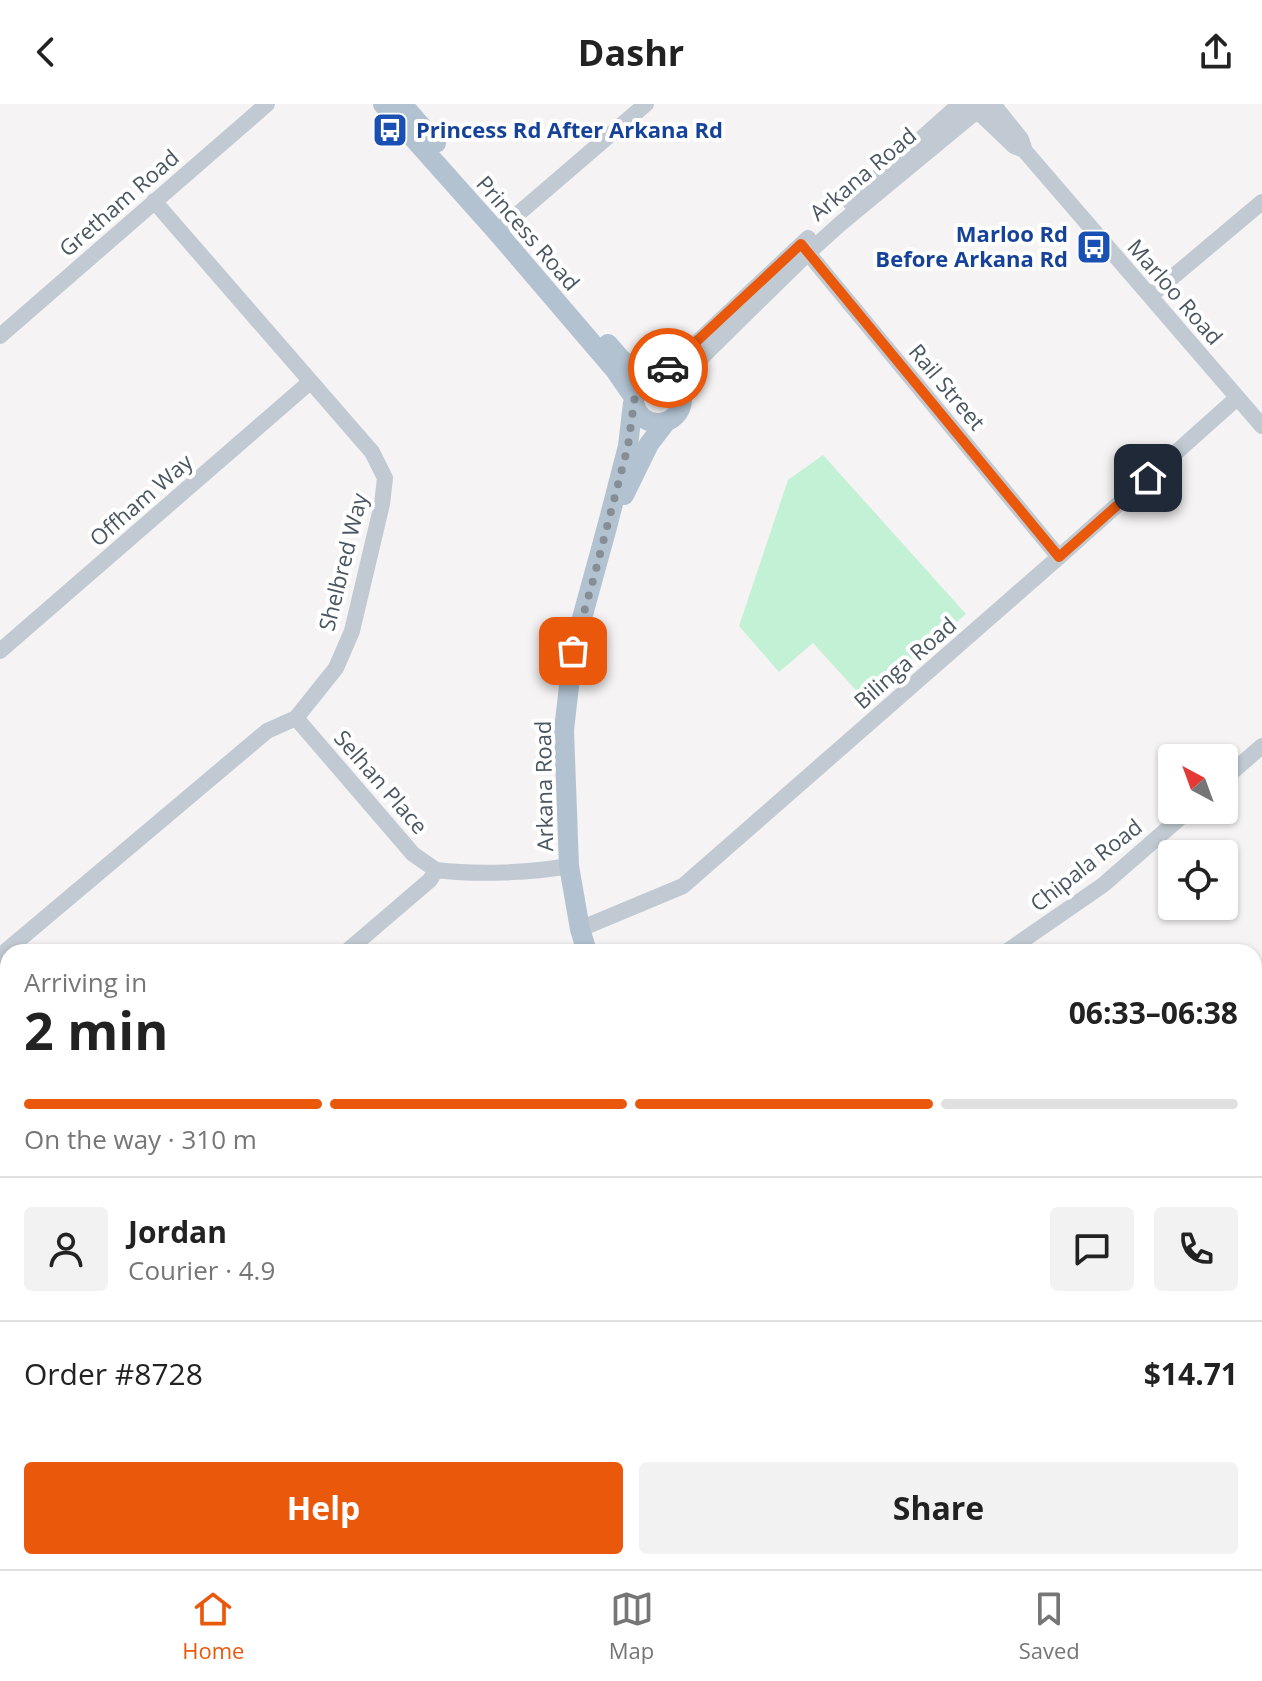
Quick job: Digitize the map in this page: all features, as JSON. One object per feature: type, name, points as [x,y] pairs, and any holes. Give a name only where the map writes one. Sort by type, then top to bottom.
[{"type":"main road","name":"Princess Road","points":[[383,104],[622,360],[654,375]]},
{"type":"main road","name":"Princess Road","points":[[402,104],[615,370],[633,400]]},
{"type":"main road","points":[[654,375],[668,377],[681,391],[680,410],[666,422],[645,420],[639,416],[633,400],[636,388],[654,375]]},
{"type":"main road","name":"Arkana Road","points":[[585,944],[569,866],[564,730],[573,651],[628,446],[633,400]]},
{"type":"main road","name":"Arkana Road","points":[[607,527],[649,444],[666,422]]},
{"type":"street","name":"Gretham Road","points":[[0,336],[267,104]]},
{"type":"street","points":[[501,228],[646,104]]},
{"type":"street","name":"Arkana Road","points":[[654,375],[675,363],[804,249],[960,104]]},
{"type":"street","name":"Marloo Road","points":[[993,104],[1021,139],[1024,150],[1262,426]]},
{"type":"street","name":"Arkana Road","points":[[681,391],[703,356],[804,249],[871,198],[977,106]]},
{"type":"street","name":"Marloo Road","points":[[977,106],[1014,146],[1024,150]]},
{"type":"street","name":"Shelbred Way","points":[[14,944],[267,731],[296,718],[336,668],[352,631],[382,504],[385,478],[372,452],[154,201]]},
{"type":"street","points":[[1150,296],[1262,202]]},
{"type":"street","name":"Rail Street","points":[[804,249],[1059,557]]},
{"type":"street","name":"Offham Way","points":[[0,651],[310,382]]},
{"type":"street","name":"Bilinga Road","points":[[580,929],[683,886],[1237,398]]},
{"type":"street","name":"Selhan Place","points":[[296,718],[413,854],[436,870]]},
{"type":"street","points":[[1238,767],[1262,746]]},
{"type":"street","name":"Chipala Road","points":[[1018,944],[1103,885],[1173,824]]},
{"type":"street","points":[[355,944],[430,880],[436,870],[543,871],[569,866]]},
{"type":"green space","points":[[823,455],[966,614],[864,699],[813,643],[779,672],[739,626],[788,480]]},
{"type":"way so far","points":[[573,651],[628,446],[633,396],[642,381],[668,368]]},
{"type":"place","name":"Princess Rd After Arkana Rd","points":[[390,130]]},
{"type":"place","name":"Marloo Rd Before Arkana Rd","points":[[1094,247]]},
{"type":"route","points":[[668,368],[801,244],[1059,557],[1148,478]]}]
